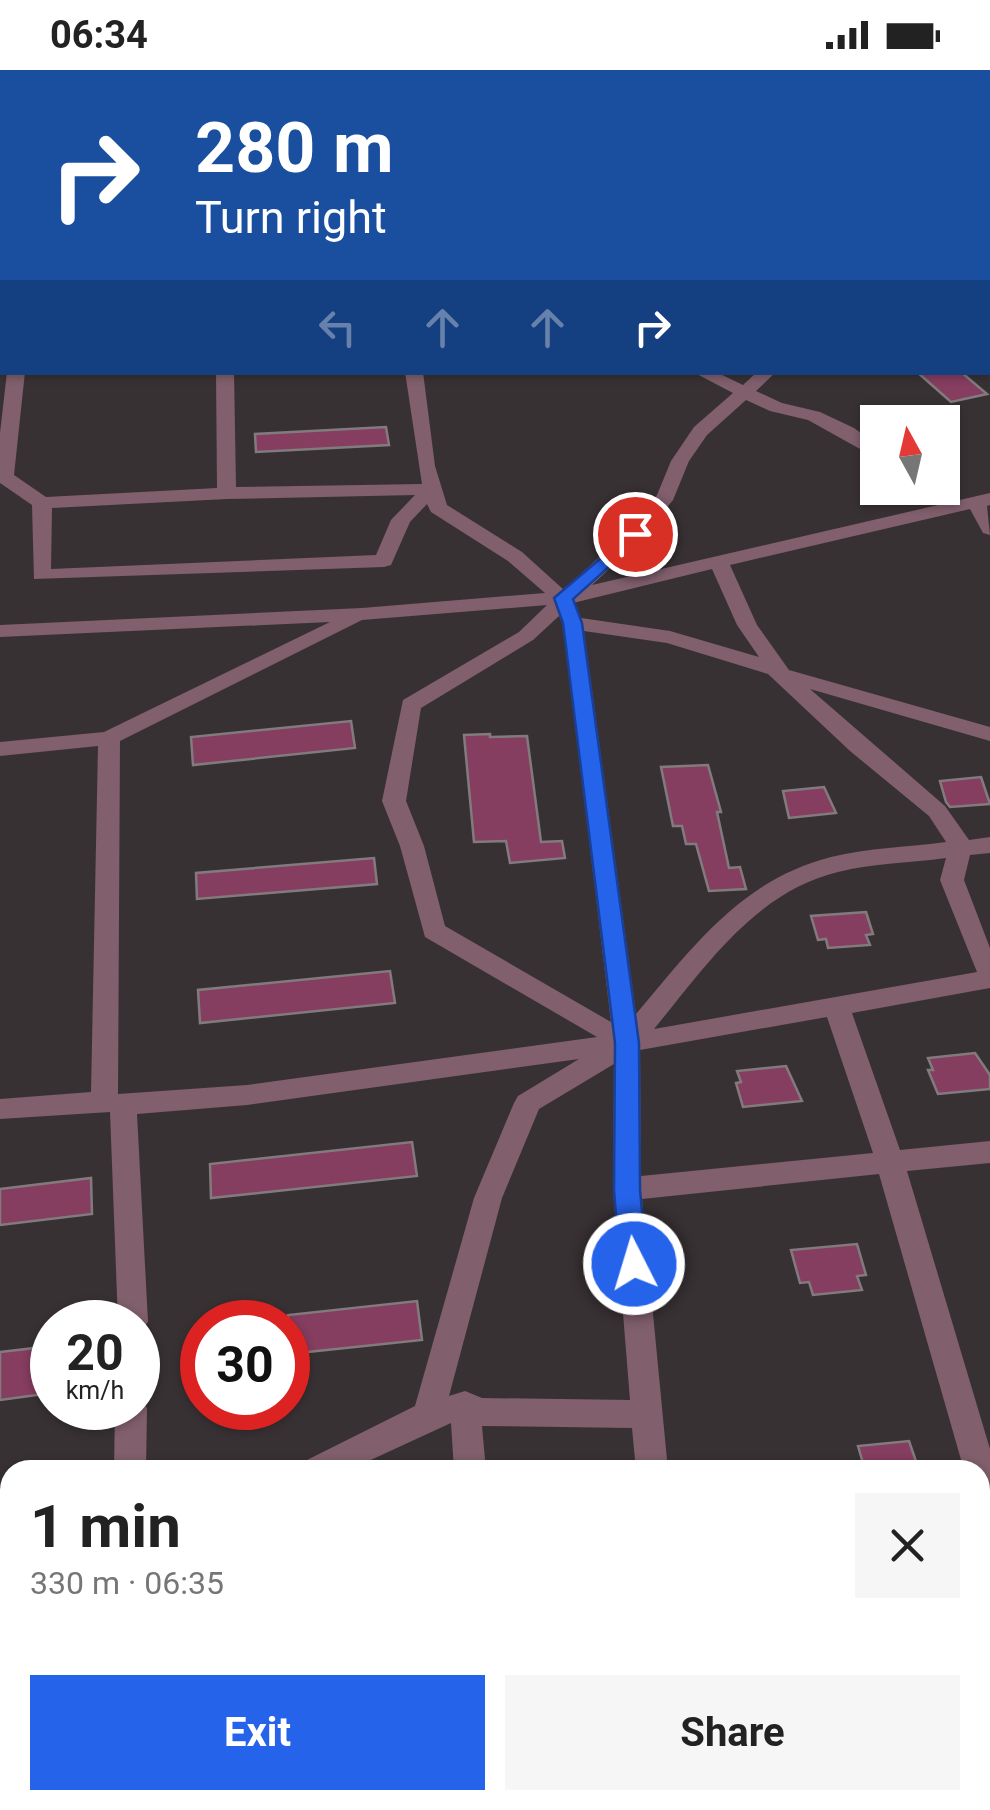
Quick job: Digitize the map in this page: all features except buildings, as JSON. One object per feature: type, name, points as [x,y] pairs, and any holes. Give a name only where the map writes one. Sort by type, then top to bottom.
[{"type":"street","points":[[683,70],[745,70]]},
{"type":"street","points":[[16,375],[4,477],[42,503],[432,488]]},
{"type":"street","points":[[225,375],[227,493]]},
{"type":"street","points":[[414,375],[438,508],[532,566],[568,610],[627,1043],[627,1190],[651,1460]]},
{"type":"street","points":[[706,375],[776,407],[814,416],[860,441]]},
{"type":"street","points":[[568,610],[666,496],[680,461],[700,432],[765,375]]},
{"type":"street","points":[[0,631],[384,561],[400,520],[432,488]]},
{"type":"street","points":[[42,503],[41,575],[362,614],[568,610],[776,669],[858,746],[936,811],[961,846]]},
{"type":"street","points":[[627,1043],[434,931],[412,846],[394,801],[411,705],[568,610],[719,563],[978,503],[990,529]]},
{"type":"street","points":[[719,563],[748,625],[782,674],[990,734]]},
{"type":"street","points":[[0,749],[110,738],[362,614]]},
{"type":"street","points":[[110,738],[114,1103],[131,1300]]},
{"type":"street","points":[[428,1414],[488,1198],[528,1103],[627,1043],[728,923],[787,882],[835,864],[990,845]]},
{"type":"street","points":[[961,846],[952,880],[990,972]]},
{"type":"street","points":[[0,1108],[247,1095],[627,1043],[990,979]]},
{"type":"street","points":[[836,1004],[890,1162],[977,1460]]},
{"type":"street","points":[[627,1190],[990,1152]]},
{"type":"street","points":[[338,1460],[428,1414],[465,1405],[480,1412],[648,1414]]},
{"type":"street","points":[[465,1405],[469,1460]]},
{"type":"street","points":[[130,1460],[131,1430]]},
{"type":"route","points":[[634,1264],[627,1190],[627,1043],[573,623],[563,598],[635,534]]}]
